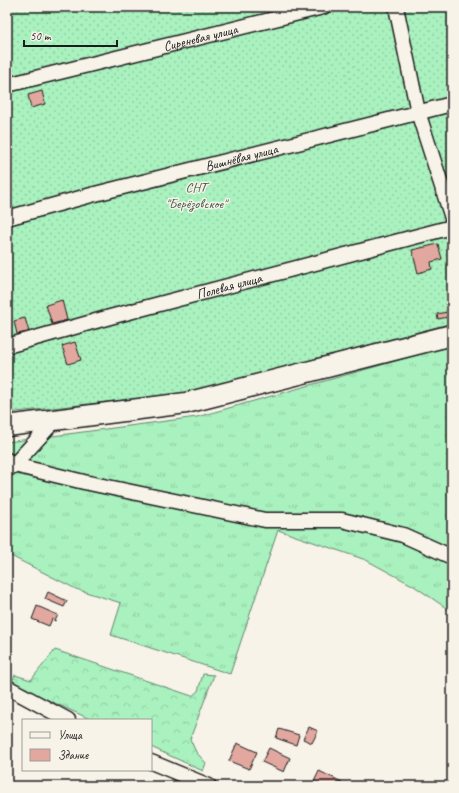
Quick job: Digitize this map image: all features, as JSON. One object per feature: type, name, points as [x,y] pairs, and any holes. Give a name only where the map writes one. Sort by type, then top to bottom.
[{"type":"street","name":"Сиреневая улица","points":[[7,85],[323,7]]},
{"type":"street","points":[[396,7],[418,112],[452,218]]},
{"type":"street","name":"Вишнёвая улица","points":[[7,218],[95,194],[452,104]]},
{"type":"street","name":"Полевая улица","points":[[7,346],[452,226]]},
{"type":"street","points":[[7,426],[186,403],[452,335]]},
{"type":"street","points":[[9,465],[55,420]]},
{"type":"street","points":[[9,465],[266,520],[342,520],[403,535],[452,557]]},
{"type":"street","points":[[7,687],[66,719]]},
{"type":"street","points":[[152,762],[210,786]]},
{"type":"green space","name":"СНТ \"Берёзовское\"","points":[[7,7],[452,7],[452,323],[186,393],[7,413]]},
{"type":"green space","points":[[452,345],[452,612],[414,586],[366,560],[278,530],[230,674],[111,635],[121,603],[76,589],[7,554],[7,442],[197,417]]},
{"type":"green space","points":[[55,650],[192,696],[198,691],[203,674],[214,675],[190,739],[196,752],[206,763],[203,771],[152,747],[152,719],[90,719],[11,683],[15,675],[31,680]]},
{"type":"building","points":[[42,91],[45,104],[31,108],[28,95]]},
{"type":"building","points":[[438,244],[442,259],[431,262],[432,269],[418,273],[412,250]]},
{"type":"building","points":[[62,300],[67,320],[52,324],[46,305]]},
{"type":"building","points":[[447,312],[448,317],[438,319],[437,314]]},
{"type":"building","points":[[25,318],[29,332],[17,334],[14,321]]},
{"type":"building","points":[[75,342],[81,360],[68,364],[62,346]]},
{"type":"building","points":[[48,592],[67,601],[64,607],[45,599]]},
{"type":"building","points":[[37,606],[58,615],[55,621],[52,619],[49,626],[32,619]]},
{"type":"building","points":[[309,727],[318,731],[312,743],[303,739]]},
{"type":"building","points":[[279,729],[299,735],[296,745],[276,738]]},
{"type":"building","points":[[237,743],[257,752],[249,769],[229,761]]},
{"type":"building","points":[[269,748],[290,758],[284,772],[262,762]]},
{"type":"building","points":[[319,771],[342,782],[340,786],[318,786],[313,784]]}]
